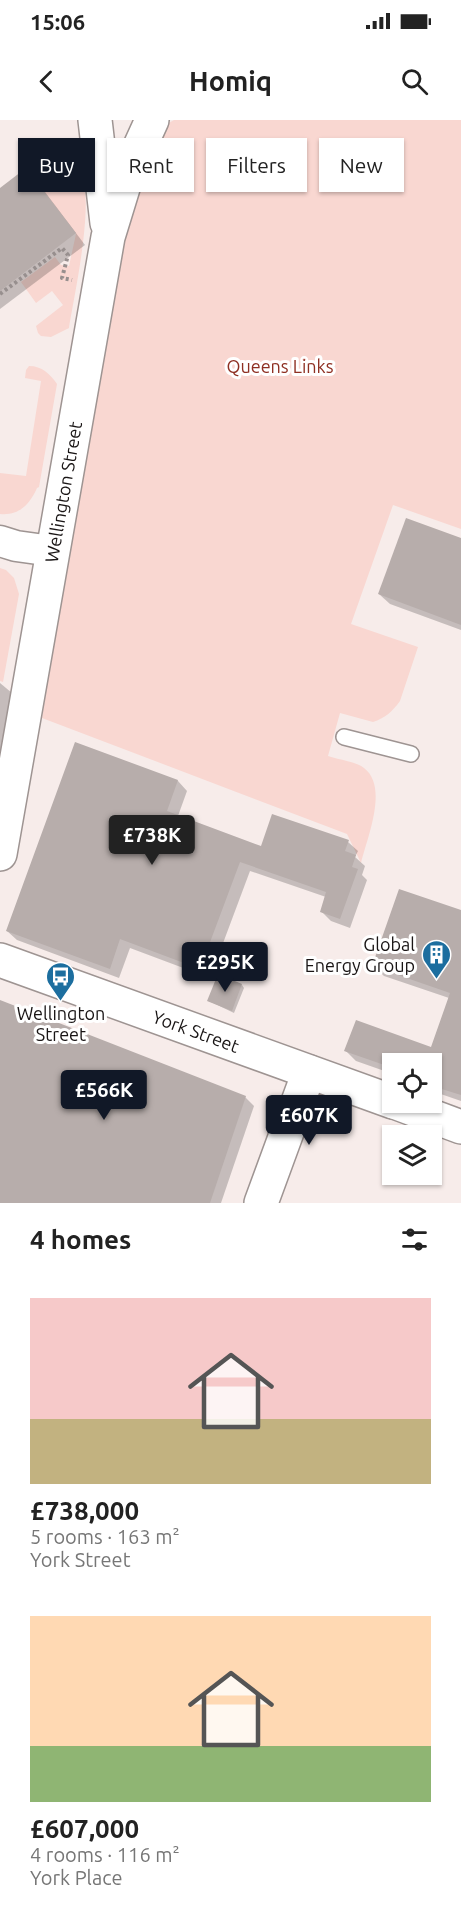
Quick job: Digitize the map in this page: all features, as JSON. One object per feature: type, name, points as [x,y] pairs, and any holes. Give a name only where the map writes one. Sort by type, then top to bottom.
[{"type":"street","name":"Wellington Street","points":[[95,120],[108,237]]},
{"type":"street","name":"Wellington Street","points":[[0,854],[108,237],[127,175],[152,120]]},
{"type":"street","points":[[0,541],[16,546],[52,551]]},
{"type":"street","name":"York Street","points":[[0,960],[382,1098]]},
{"type":"street","points":[[261,1203],[309,1072]]},
{"type":"street","name":"York Street","points":[[423,1113],[461,1127]]},
{"type":"lane","points":[[344,736],[411,754]]},
{"type":"path","points":[[0,294],[62,248],[68,255],[62,278],[100,285]]},
{"type":"green space","name":"Queens Links","points":[[174,120],[461,120],[461,529],[393,505],[351,624],[418,647],[397,705],[385,716],[373,722],[340,713],[328,756],[352,762],[364,768],[375,787],[374,813],[361,863],[347,834],[42,718],[100,350],[131,192],[194,192],[194,138],[158,138],[167,124]]},
{"type":"green space","points":[[44,192],[85,192],[86,203],[79,271],[69,328],[51,337],[41,336],[36,326],[63,305],[52,291],[36,303],[21,282],[55,257],[61,265],[69,266],[76,234]]},
{"type":"green space","points":[[29,366],[45,371],[57,384],[39,487],[23,508],[13,513],[0,514],[0,473],[26,476],[41,381],[25,378]]},
{"type":"green space","points":[[0,568],[6,570],[14,578],[19,594],[3,682],[0,681]]},
{"type":"building","points":[[18,174],[18,192],[44,192],[76,233],[0,291],[0,188]]},
{"type":"building","points":[[406,518],[461,538],[461,625],[378,594]]},
{"type":"building","points":[[75,742],[178,780],[167,811],[261,846],[272,814],[349,840],[345,851],[356,855],[352,867],[358,869],[340,919],[320,912],[326,892],[240,862],[200,969],[120,939],[110,969],[6,931]]},
{"type":"building","name":"Global Energy Group","points":[[399,889],[461,910],[461,1095],[442,1089],[442,1053],[382,1053],[382,1064],[344,1051],[356,1020],[431,1047],[450,993],[372,966]]},
{"type":"building","points":[[218,974],[242,984],[232,1011],[207,1001]]},
{"type":"building","points":[[0,1000],[246,1096],[210,1203],[0,1203]]},
{"type":"place","name":"Global Energy Group","points":[[436,980]]},
{"type":"place","name":"Wellington Street","points":[[61,1002]]}]
